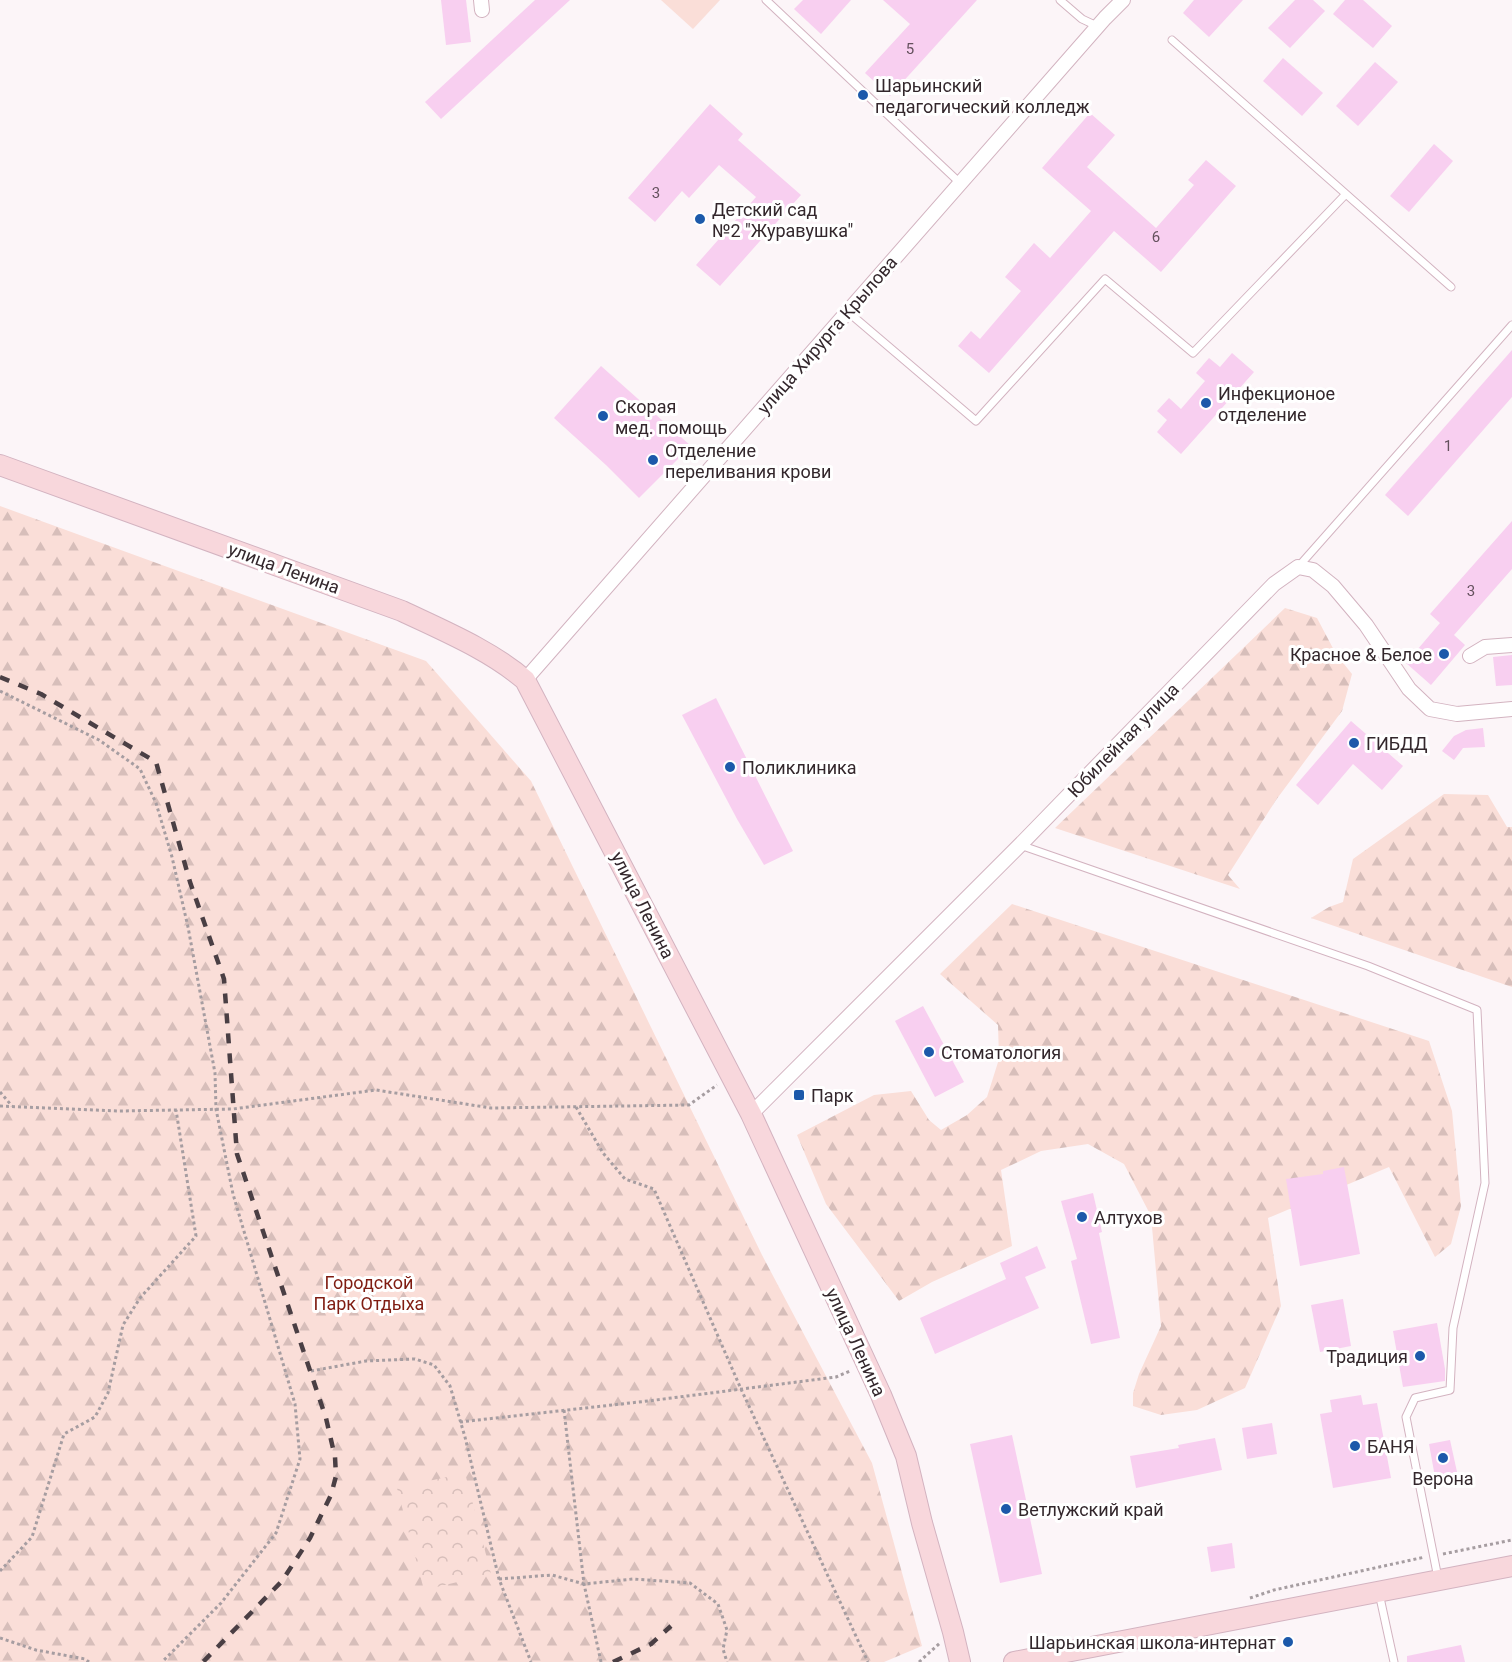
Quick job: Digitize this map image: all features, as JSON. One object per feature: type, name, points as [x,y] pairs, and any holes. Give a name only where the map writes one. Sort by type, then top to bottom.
[{"type":"street","points":[[1101,22],[1107,0]]},
{"type":"street","name":"улица Хирурга Крылова","points":[[525,680],[1101,22],[1123,0]]},
{"type":"street","name":"улица Ленина","points":[[0,465],[402,611],[451,634],[501,662],[525,680],[751,1114],[881,1395],[906,1456],[960,1662]]},
{"type":"street","points":[[1298,567],[1313,570],[1333,586],[1366,625],[1409,689],[1430,709],[1457,714],[1512,709]]},
{"type":"street","name":"Юбилейная улица","points":[[751,1114],[1020,845],[1274,584],[1298,567]]},
{"type":"street","points":[[1470,656],[1485,647],[1512,645]]},
{"type":"street","points":[[1014,1662],[1512,1566]]},
{"type":"lane","points":[[765,0],[960,183]]},
{"type":"lane","points":[[1060,0],[1083,19],[1101,22]]},
{"type":"lane","points":[[1172,40],[1451,287]]},
{"type":"lane","points":[[848,312],[976,421],[1105,279],[1193,353],[1345,195]]},
{"type":"lane","points":[[1298,567],[1512,325]]},
{"type":"lane","points":[[1020,845],[1368,966],[1477,1010],[1485,1183],[1453,1328],[1450,1390],[1415,1398],[1406,1417],[1438,1581]]},
{"type":"lane","points":[[1378,1593],[1394,1662]]},
{"type":"path","points":[[0,692],[99,740],[140,769],[156,803],[188,927],[215,1073],[216,1109],[233,1194],[295,1404],[300,1459],[276,1533],[222,1603],[162,1662]]},
{"type":"path","points":[[0,1106],[119,1111],[216,1109],[376,1090],[491,1108],[689,1105],[730,1075]]},
{"type":"path","points":[[0,1092],[12,1106]]},
{"type":"path","points":[[576,1107],[603,1153],[625,1179],[654,1189],[741,1389],[868,1662]]},
{"type":"path","points":[[0,1571],[32,1537],[64,1434],[95,1417],[108,1394],[123,1325],[140,1298],[196,1236],[176,1110]]},
{"type":"path","points":[[310,1371],[366,1360],[415,1359],[434,1365],[450,1386],[499,1579],[531,1662]]},
{"type":"path","points":[[460,1422],[836,1377],[865,1364]]},
{"type":"path","points":[[564,1410],[584,1584],[601,1662]]},
{"type":"path","points":[[1241,1601],[1274,1590],[1512,1539]]},
{"type":"path","points":[[499,1579],[552,1575],[584,1584],[633,1579],[690,1583],[718,1604],[727,1630],[723,1649],[727,1662]]},
{"type":"path","points":[[919,1662],[953,1632]]},
{"type":"path","points":[[0,1638],[36,1650],[85,1659],[89,1662]]},
{"type":"green space","points":[[661,0],[720,0],[693,29]]},
{"type":"green space","name":"Городской Парк Отдыха","points":[[0,506],[426,661],[531,781],[762,1255],[872,1463],[922,1646],[884,1662],[0,1662]]},
{"type":"green space","points":[[1285,608],[1317,618],[1336,654],[1352,674],[1342,711],[1276,800],[1228,875],[1240,889],[1055,828]]},
{"type":"green space","points":[[1444,794],[1488,795],[1507,827],[1512,827],[1512,987],[1311,918],[1343,902],[1353,859]]},
{"type":"green space","points":[[1012,904],[1429,1041],[1452,1111],[1461,1206],[1451,1244],[1435,1257],[1389,1167],[1268,1218],[1281,1306],[1245,1388],[1197,1410],[1161,1415],[1133,1406],[1133,1393],[1139,1374],[1161,1326],[1151,1216],[1124,1164],[1088,1144],[1041,1151],[1001,1170],[1012,1246],[932,1282],[899,1301],[826,1204],[797,1135],[874,1095],[911,1091],[929,1120],[941,1130],[967,1115],[987,1097],[999,1059],[998,1025],[940,974]]},
{"type":"green space","points":[[465,1473],[491,1574],[424,1590],[397,1488]]},
{"type":"building","points":[[441,0],[466,0],[471,42],[446,45]]},
{"type":"building","points":[[535,0],[570,0],[441,119],[425,102]]},
{"type":"building","points":[[803,0],[851,0],[821,34],[794,9]]},
{"type":"building","points":[[883,0],[977,0],[890,96],[865,73],[910,24]]},
{"type":"building","points":[[1194,0],[1243,0],[1209,37],[1183,13]]},
{"type":"building","points":[[1295,0],[1313,0],[1325,11],[1290,48],[1268,28]]},
{"type":"building","points":[[1345,0],[1363,0],[1392,26],[1373,48],[1333,14]]},
{"type":"building","points":[[1283,58],[1323,93],[1302,116],[1263,81]]},
{"type":"building","points":[[1375,62],[1398,82],[1358,126],[1336,106]]},
{"type":"building","points":[[710,104],[743,134],[738,140],[801,195],[720,286],[696,265],[756,197],[719,165],[689,198],[682,191],[655,222],[628,198]]},
{"type":"building","points":[[1090,113],[1115,135],[1087,167],[1156,228],[1194,185],[1188,180],[1206,160],[1236,186],[1161,272],[1114,231],[989,373],[958,346],[971,331],[980,339],[1021,291],[1005,277],[1034,243],[1050,258],[1091,211],[1042,168]]},
{"type":"building","points":[[1434,144],[1453,161],[1409,212],[1390,196]]},
{"type":"building","points":[[1512,350],[1512,397],[1408,516],[1385,495]]},
{"type":"building","name":"Инфекционое отделение","points":[[1232,353],[1254,372],[1181,454],[1157,432],[1167,420],[1157,411],[1169,398],[1181,409],[1205,381],[1196,373],[1209,358],[1220,367]]},
{"type":"building","points":[[601,366],[691,446],[639,498],[554,418]]},
{"type":"building","points":[[1512,521],[1512,569],[1454,635],[1465,645],[1431,685],[1406,663],[1440,623],[1430,614]]},
{"type":"building","points":[[1512,655],[1512,685],[1496,686],[1493,657]]},
{"type":"building","name":"Поликлиника","points":[[716,698],[793,851],[764,865],[682,715]]},
{"type":"building","name":"ГИБДД","points":[[1351,721],[1403,766],[1382,790],[1353,764],[1318,805],[1296,785]]},
{"type":"building","points":[[1483,728],[1485,747],[1463,748],[1454,760],[1442,751],[1454,736],[1466,730]]},
{"type":"building","name":"Стоматология","points":[[923,1006],[964,1082],[935,1097],[895,1021]]},
{"type":"building","points":[[1344,1167],[1360,1254],[1300,1266],[1286,1179],[1323,1174],[1323,1171]]},
{"type":"building","points":[[1093,1193],[1120,1338],[1091,1344],[1071,1261],[1077,1259],[1061,1201]]},
{"type":"building","points":[[1037,1246],[1046,1268],[1025,1277],[1039,1308],[935,1354],[920,1318],[1006,1279],[1000,1263]]},
{"type":"building","points":[[1343,1299],[1351,1346],[1320,1352],[1311,1305]]},
{"type":"building","name":"Традиция","points":[[1437,1323],[1445,1381],[1403,1387],[1393,1331]]},
{"type":"building","name":"БАНЯ","points":[[1361,1395],[1363,1405],[1377,1403],[1391,1478],[1333,1488],[1320,1414],[1332,1412],[1330,1400]]},
{"type":"building","points":[[1272,1423],[1277,1454],[1247,1459],[1242,1428]]},
{"type":"building","name":"Ветлужский край","points":[[1012,1435],[1042,1574],[1000,1583],[970,1444]]},
{"type":"building","points":[[1215,1438],[1222,1470],[1136,1488],[1130,1456],[1179,1448],[1178,1445]]},
{"type":"building","name":"Верона","points":[[1450,1440],[1457,1472],[1435,1477],[1429,1444]]},
{"type":"building","points":[[1232,1543],[1235,1568],[1211,1572],[1207,1547]]},
{"type":"building","points":[[1461,1645],[1465,1662],[1407,1662],[1407,1656]]},
{"type":"railway","points":[[0,677],[41,694],[156,762],[190,882],[224,979],[237,1154],[326,1418],[335,1457],[336,1476],[331,1495],[310,1538],[282,1581],[203,1662]]},
{"type":"railway","points":[[613,1662],[651,1644],[671,1626]]},
{"type":"place","name":"Шарьинский педагогический колледж","points":[[863,95]]},
{"type":"place","name":"Детский сад №2 \"Журавушка\"","points":[[700,219]]},
{"type":"place","name":"Инфекционое отделение","points":[[1206,403]]},
{"type":"place","name":"Скорая мед. помощь","points":[[603,416]]},
{"type":"place","name":"Отделение переливания крови","points":[[653,460]]},
{"type":"place","name":"Красное & Белое","points":[[1444,654]]},
{"type":"place","name":"ГИБДД","points":[[1354,743]]},
{"type":"place","name":"Поликлиника","points":[[730,767]]},
{"type":"place","name":"Стоматология","points":[[929,1052]]},
{"type":"place","name":"Парк","points":[[799,1095]]},
{"type":"place","name":"Алтухов","points":[[1082,1217]]},
{"type":"place","name":"Традиция","points":[[1420,1356]]},
{"type":"place","name":"БАНЯ","points":[[1355,1446]]},
{"type":"place","name":"Верона","points":[[1443,1458]]},
{"type":"place","name":"Ветлужский край","points":[[1006,1509]]},
{"type":"place","name":"Шарьинская школа-интернат","points":[[1288,1642]]}]
